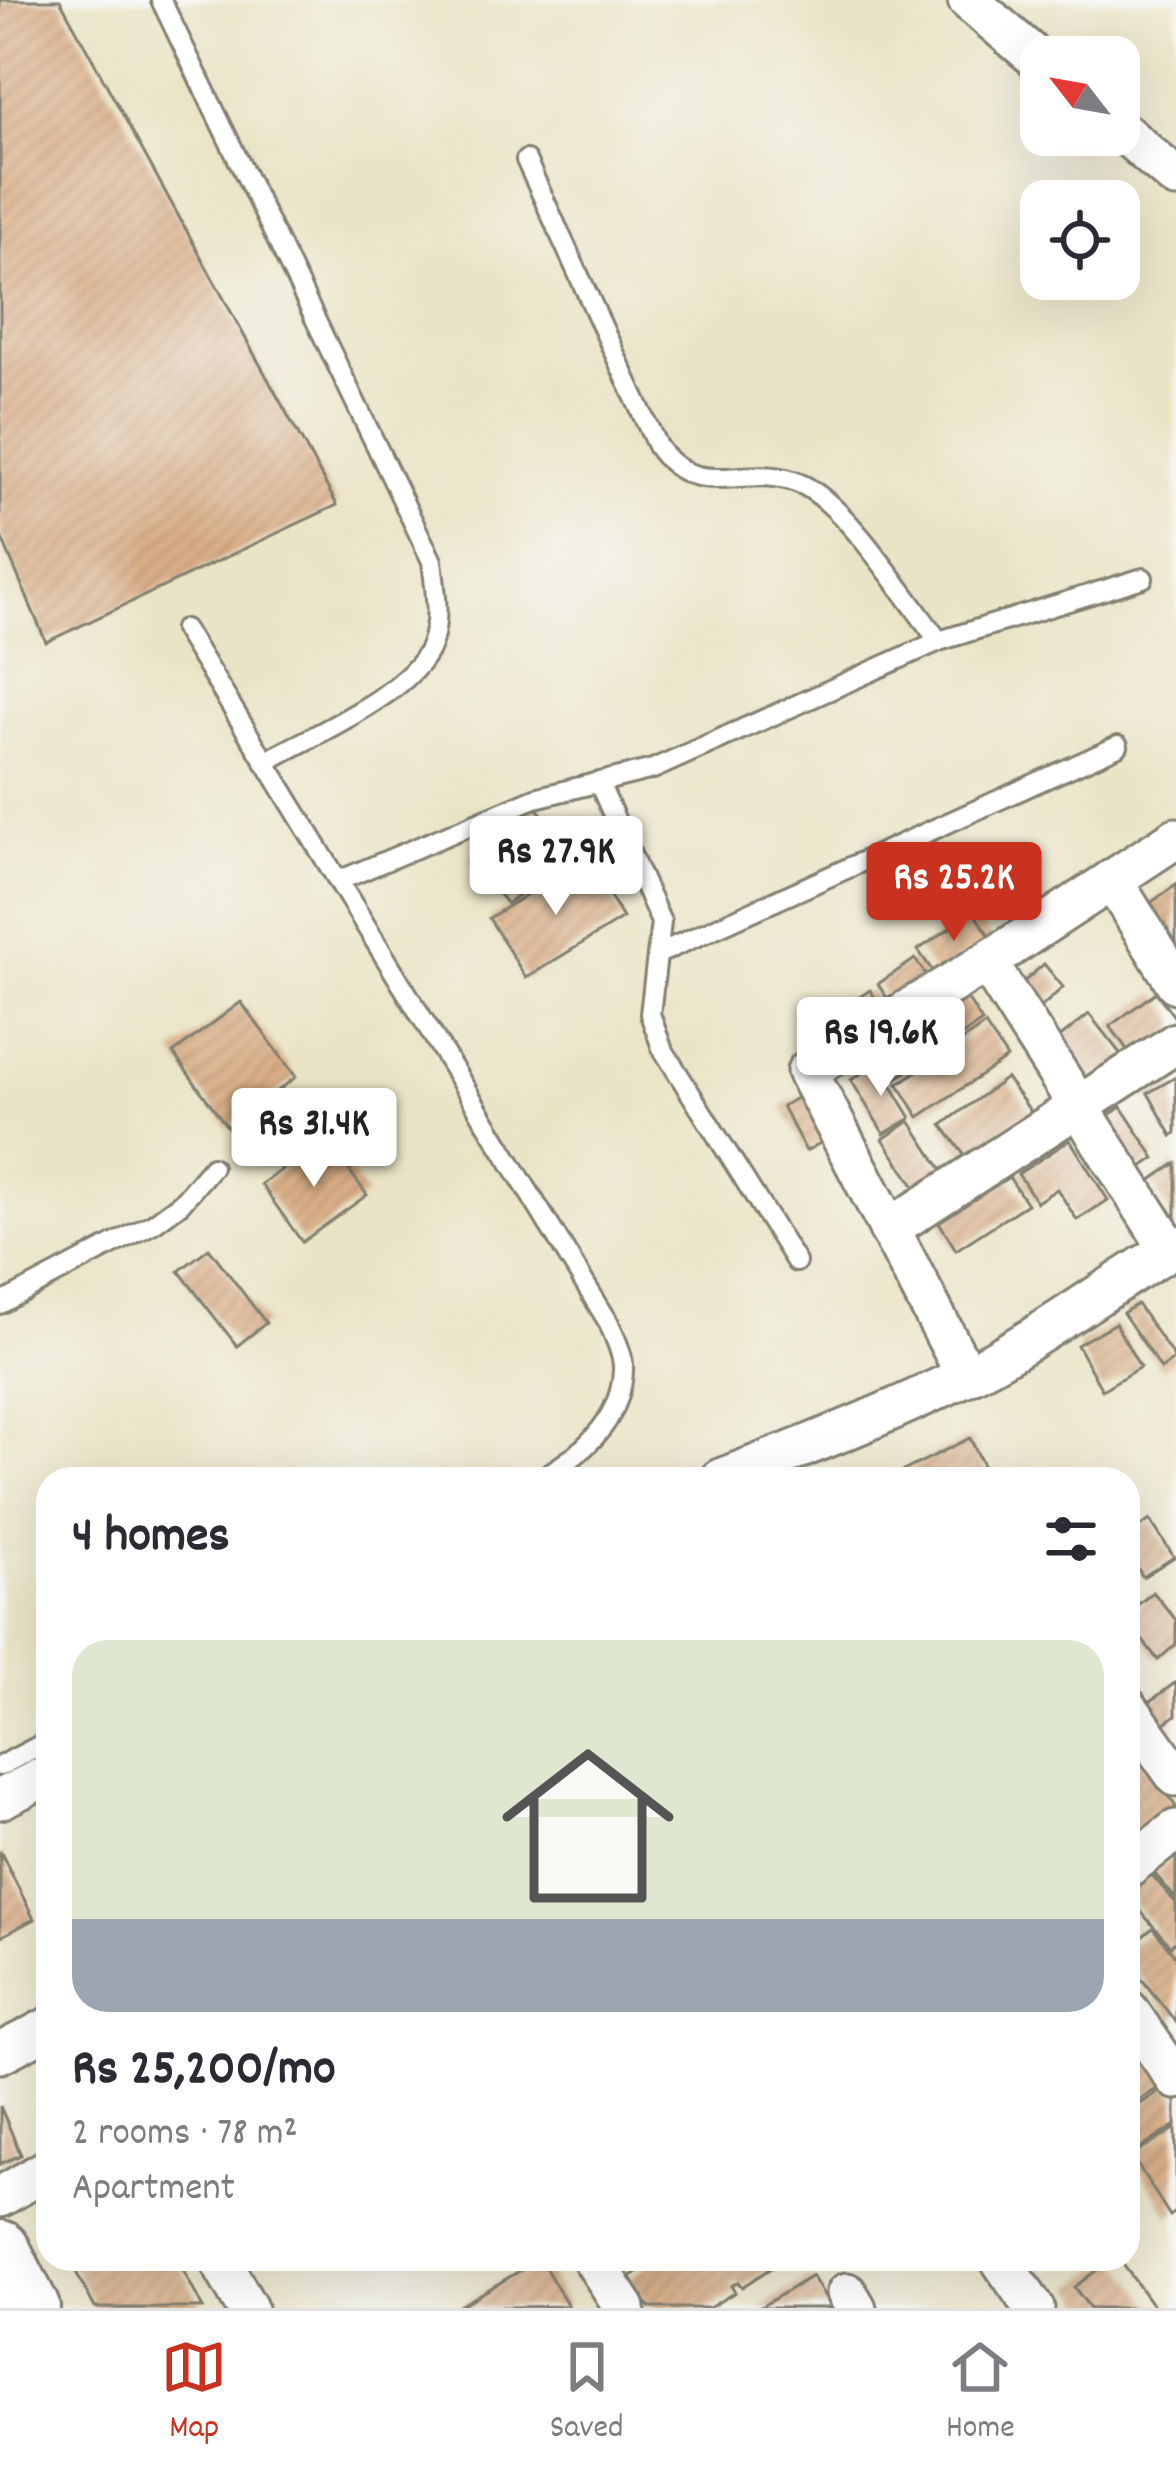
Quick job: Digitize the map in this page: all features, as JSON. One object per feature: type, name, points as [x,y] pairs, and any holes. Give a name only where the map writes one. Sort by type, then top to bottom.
[{"type":"main road","points":[[0,2251],[29,2308]]},
{"type":"street","points":[[968,0],[1020,44]]},
{"type":"street","points":[[1140,147],[1176,178]]},
{"type":"street","points":[[966,1375],[807,1071],[987,962],[1176,838]]},
{"type":"street","points":[[1112,880],[1176,983]]},
{"type":"street","points":[[752,1467],[966,1375],[1173,1248],[987,962]]},
{"type":"street","points":[[890,1229],[1176,1042]]},
{"type":"street","points":[[1140,1725],[1176,1777]]},
{"type":"street","points":[[0,1799],[36,1781]]},
{"type":"street","points":[[1140,1858],[1176,1830]]},
{"type":"street","points":[[1140,2024],[1171,2061]]},
{"type":"street","points":[[0,2054],[36,2034]]},
{"type":"street","points":[[0,2197],[36,2176]]},
{"type":"street","points":[[226,2271],[247,2308]]},
{"type":"street","points":[[601,2271],[625,2308]]},
{"type":"street","points":[[1008,2271],[1034,2308]]},
{"type":"lane","points":[[161,0],[432,561],[437,603],[431,645],[416,668],[382,696],[265,762]]},
{"type":"lane","points":[[526,160],[657,446],[670,464],[699,479],[775,476],[804,486],[830,504],[939,641]]},
{"type":"lane","points":[[338,881],[535,798],[653,769],[939,641],[1143,578]]},
{"type":"lane","points":[[184,629],[609,1323],[624,1364],[618,1403],[596,1438],[556,1467]]},
{"type":"lane","points":[[660,953],[1118,746]]},
{"type":"lane","points":[[599,783],[662,922],[650,1014],[662,1048],[796,1262]]},
{"type":"lane","points":[[0,1304],[154,1223],[181,1203],[212,1167]]},
{"type":"lane","points":[[0,1766],[36,1747]]},
{"type":"building","points":[[0,0],[60,0],[337,505],[46,642],[0,534]]},
{"type":"building","points":[[535,806],[571,849],[507,904],[470,860]]},
{"type":"building","points":[[586,858],[623,918],[526,978],[489,918]]},
{"type":"building","points":[[1176,885],[1176,950],[1139,911]]},
{"type":"building","points":[[973,912],[991,938],[936,976],[918,950]]},
{"type":"building","points":[[915,959],[928,978],[891,1004],[878,984]]},
{"type":"building","points":[[1044,964],[1063,987],[1037,1011],[1017,988]]},
{"type":"building","points":[[870,990],[882,1009],[843,1034],[831,1016]]},
{"type":"building","points":[[963,992],[982,1022],[940,1050],[920,1021]]},
{"type":"building","points":[[1156,992],[1176,1019],[1176,1028],[1134,1059],[1110,1026]]},
{"type":"building","points":[[241,1002],[296,1077],[228,1128],[173,1053]]},
{"type":"building","points":[[1089,1014],[1127,1062],[1086,1095],[1048,1047]]},
{"type":"building","points":[[985,1025],[1007,1058],[919,1117],[898,1084]]},
{"type":"building","points":[[915,1028],[933,1053],[896,1079],[879,1053]]},
{"type":"building","points":[[878,1063],[911,1118],[884,1134],[851,1080]]},
{"type":"building","points":[[1176,1077],[1176,1133],[1172,1136],[1148,1093]]},
{"type":"building","points":[[1006,1078],[1032,1113],[968,1160],[942,1125]]},
{"type":"building","points":[[805,1094],[829,1138],[806,1151],[782,1106]]},
{"type":"building","points":[[1121,1107],[1155,1158],[1130,1175],[1096,1124]]},
{"type":"building","points":[[910,1121],[949,1181],[923,1199],[883,1139]]},
{"type":"building","points":[[326,1138],[367,1195],[302,1242],[261,1184]]},
{"type":"building","points":[[1070,1140],[1108,1200],[1077,1220],[1057,1189],[1037,1202],[1018,1174]]},
{"type":"building","points":[[1176,1163],[1176,1219],[1150,1181]]},
{"type":"building","points":[[1009,1177],[1027,1204],[956,1250],[939,1222]]},
{"type":"building","points":[[209,1248],[266,1323],[237,1346],[179,1271]]},
{"type":"building","points":[[1137,1304],[1175,1359],[1161,1369],[1123,1313]]},
{"type":"building","points":[[1115,1323],[1140,1367],[1102,1390],[1077,1345]]},
{"type":"building","points":[[970,1438],[984,1467],[911,1467]]},
{"type":"building","points":[[1150,1520],[1174,1557],[1143,1577],[1140,1572],[1140,1527]]},
{"type":"building","points":[[1153,1592],[1176,1620],[1176,1644],[1158,1660],[1140,1637],[1140,1603]]},
{"type":"building","points":[[1176,1682],[1176,1715],[1160,1727],[1144,1706]]},
{"type":"building","points":[[1140,1756],[1176,1807],[1140,1835]]},
{"type":"building","points":[[0,1851],[34,1919],[0,1937]]},
{"type":"building","points":[[1176,1855],[1176,1899],[1154,1873]]},
{"type":"building","points":[[1151,1874],[1176,1903],[1176,1941],[1170,1946],[1140,1910],[1140,1885]]},
{"type":"building","points":[[1153,1928],[1176,1957],[1176,2022],[1140,1977],[1140,1938]]},
{"type":"building","points":[[1145,2050],[1167,2082],[1140,2100],[1140,2054]]},
{"type":"building","points":[[1169,2085],[1176,2096],[1176,2125],[1140,2149],[1140,2104]]},
{"type":"building","points":[[0,2106],[21,2155],[0,2164]]},
{"type":"building","points":[[1176,2128],[1176,2212],[1170,2216],[1140,2169],[1140,2151]]},
{"type":"building","points":[[75,2271],[183,2271],[203,2308],[95,2308]]},
{"type":"building","points":[[520,2271],[547,2271],[568,2306],[457,2308]]},
{"type":"building","points":[[640,2271],[766,2271],[742,2287],[738,2282],[731,2286],[735,2292],[709,2308],[650,2308],[630,2277]]},
{"type":"building","points":[[1096,2271],[1128,2271],[1155,2308],[1090,2308],[1074,2287]]},
{"type":"building","points":[[812,2276],[832,2308],[759,2308]]}]
